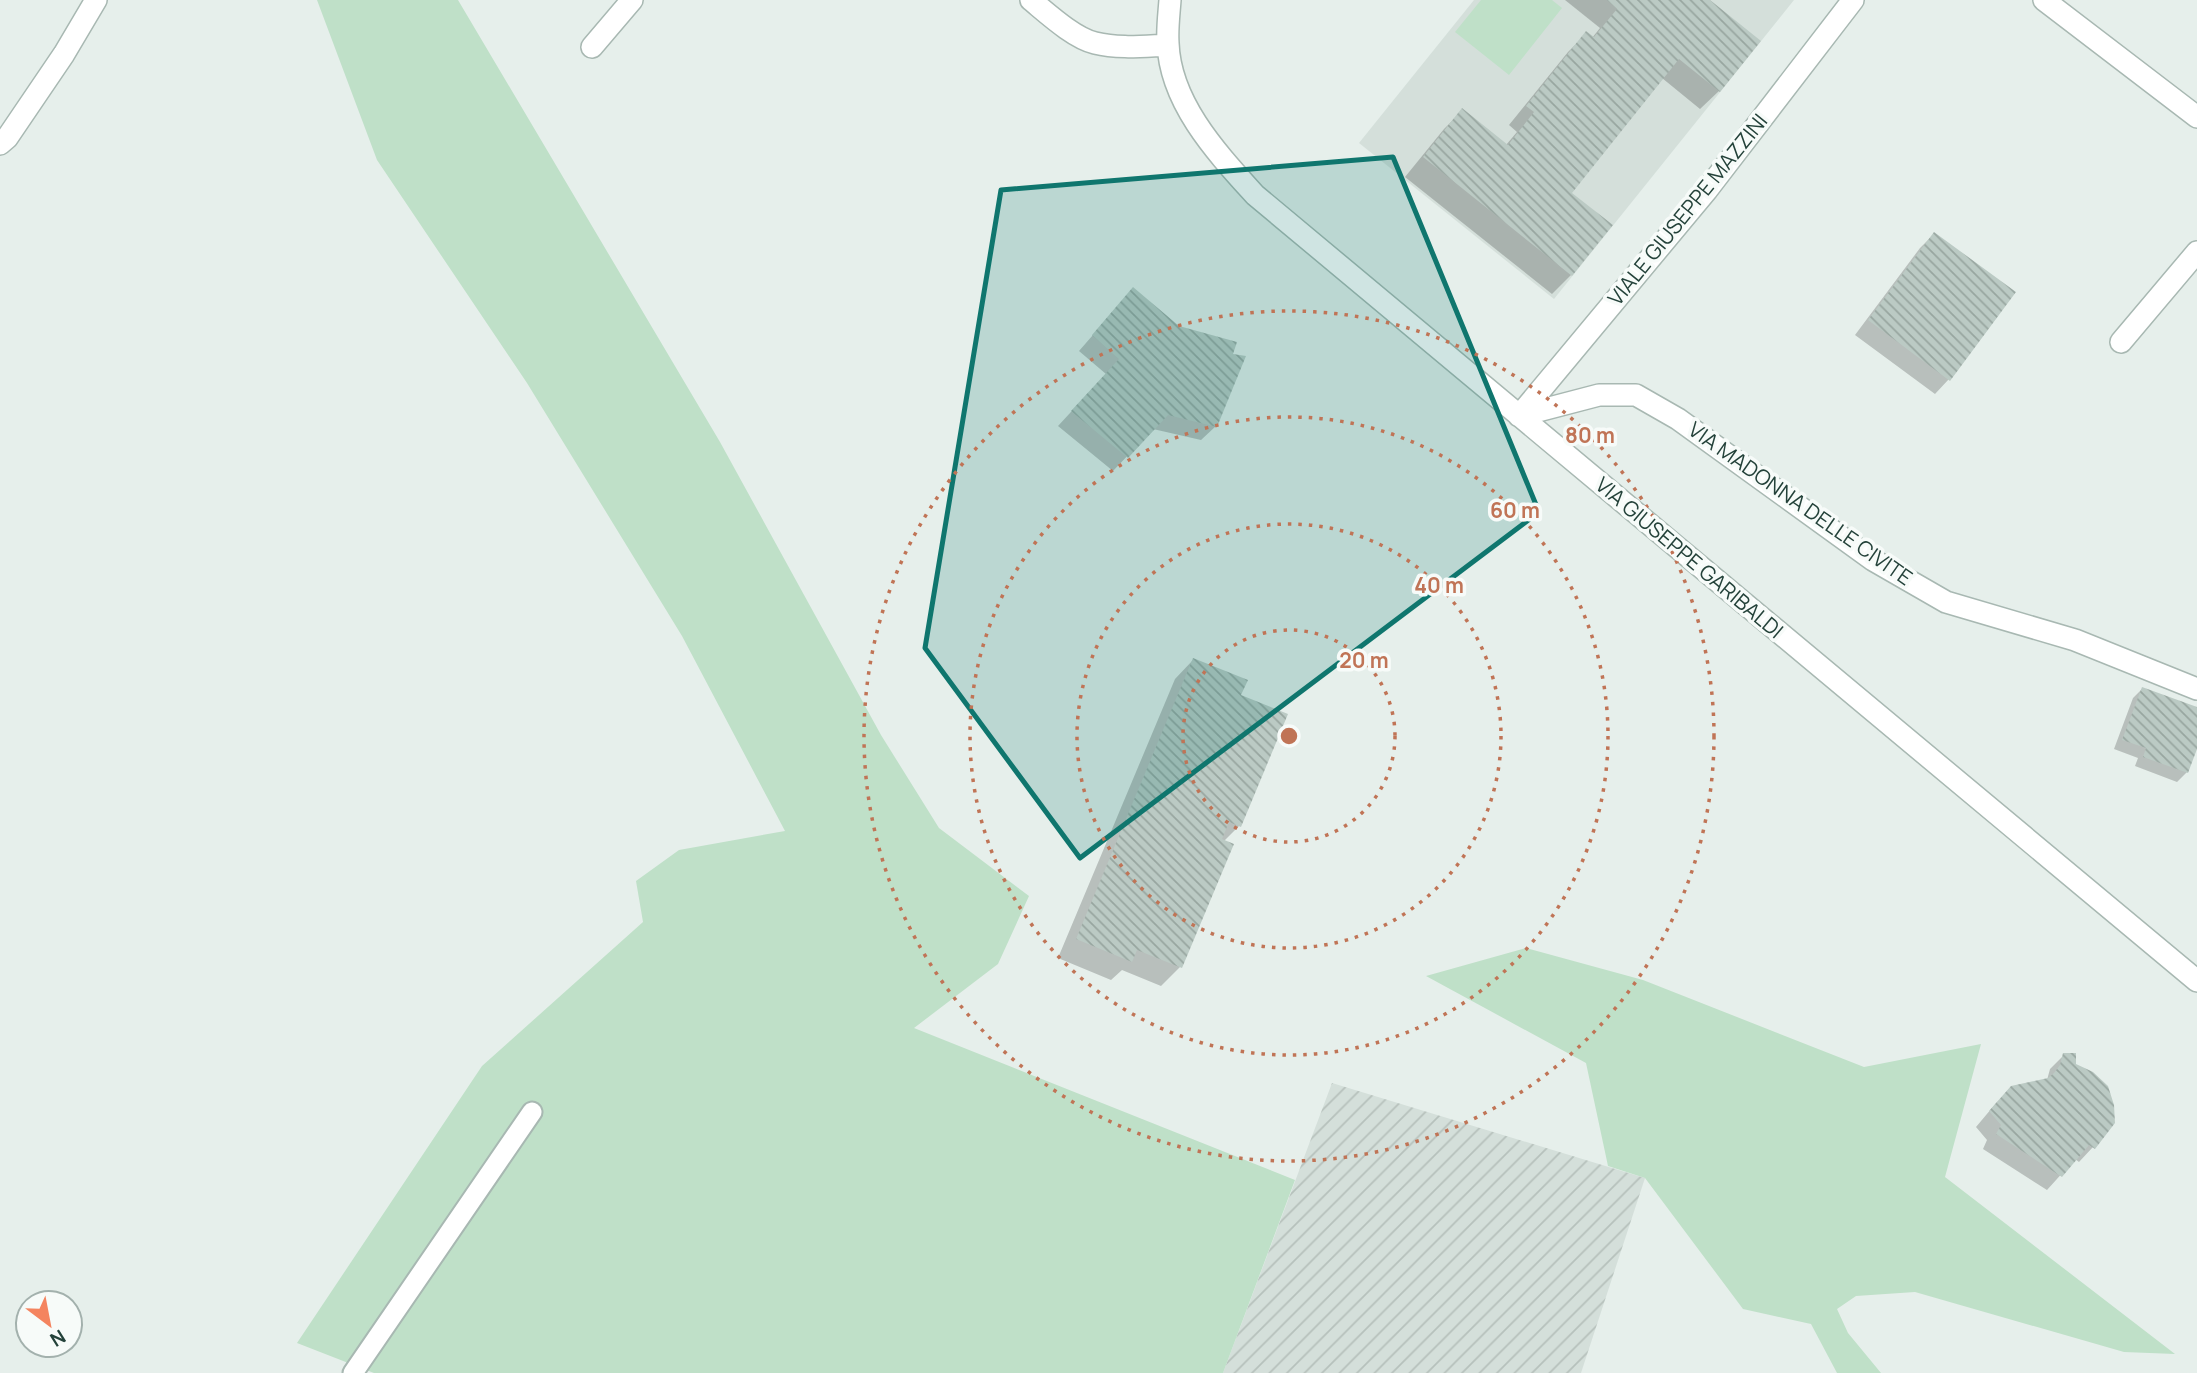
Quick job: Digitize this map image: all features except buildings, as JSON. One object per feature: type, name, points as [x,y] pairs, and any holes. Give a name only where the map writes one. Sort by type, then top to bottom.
[{"type":"street","points":[[0,145],[64,54],[96,0]]},
{"type":"street","points":[[592,47],[632,0]]},
{"type":"street","points":[[1031,0],[1056,21],[1093,43],[1120,47],[1168,45]]},
{"type":"street","name":"VIA GIUSEPPE GARIBALDI","points":[[1170,0],[1168,45],[1175,80],[1192,116],[1220,156],[1255,195],[2197,981]]},
{"type":"street","name":"VIALE GIUSEPPE MAZZINI","points":[[1519,416],[1707,190],[1853,0]]},
{"type":"street","points":[[2044,0],[2197,117]]},
{"type":"street","points":[[2121,342],[2197,252]]},
{"type":"street","name":"VIA MADONNA DELLE CIVITE","points":[[1519,416],[1600,396],[1636,395],[1678,419],[1873,560],[1946,602],[2075,640],[2197,689]]},
{"type":"lane","points":[[353,1373],[532,1112]]},
{"type":"highlighted area","points":[[1393,157],[1539,512],[1080,858],[925,648],[1001,190]]},
{"type":"shaded area","points":[[1474,0],[1794,0],[1554,299],[1359,143]]},
{"type":"shaded area","points":[[1332,1083],[1645,1178],[1581,1373],[1223,1373]]},
{"type":"green space","points":[[317,0],[458,0],[720,442],[881,735],[939,828],[1029,896],[998,964],[914,1028],[1295,1180],[1223,1373],[374,1373],[297,1343],[482,1066],[643,922],[636,881],[679,850],[785,831],[682,636],[527,383],[377,160]]},
{"type":"green space","points":[[1481,0],[1552,0],[1562,8],[1509,75],[1455,32]]},
{"type":"green space","points":[[1526,948],[1643,980],[1864,1067],[1981,1044],[1945,1177],[2175,1354],[2124,1352],[1915,1292],[1856,1296],[1837,1309],[1848,1333],[1881,1373],[1837,1373],[1811,1324],[1743,1309],[1645,1178],[1608,1166],[1586,1063],[1426,976]]}]
